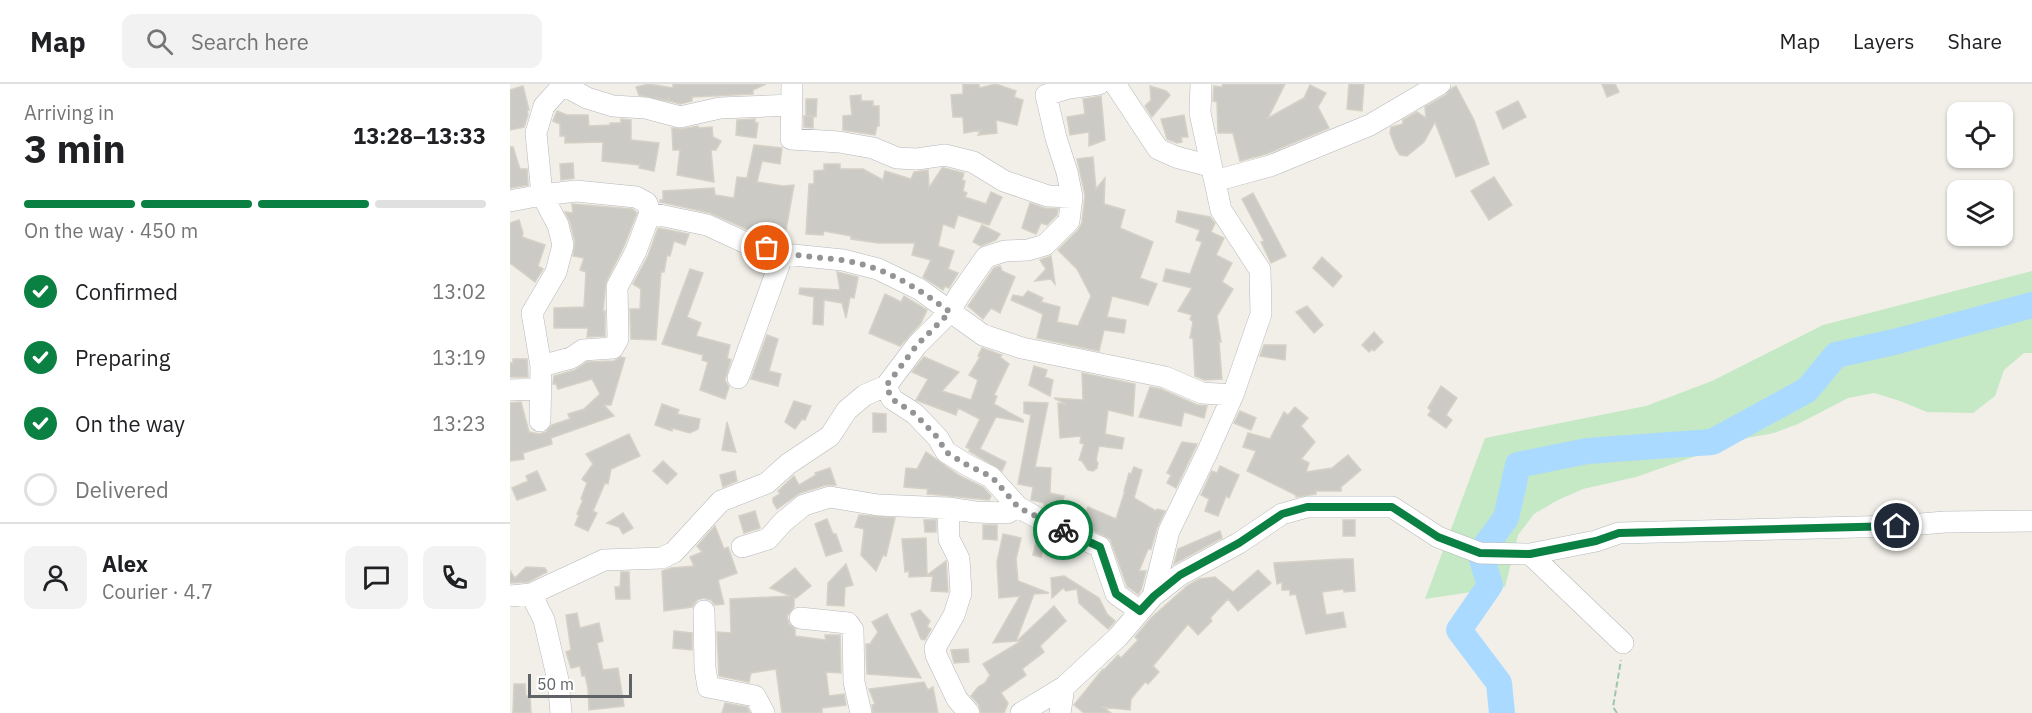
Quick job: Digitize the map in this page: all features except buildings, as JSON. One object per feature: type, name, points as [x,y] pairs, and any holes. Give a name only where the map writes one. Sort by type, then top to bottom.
[{"type":"street","points":[[540,421],[541,366],[532,313],[556,272],[563,245],[558,225],[542,195],[536,133],[544,106],[563,84],[587,98],[613,106],[646,108],[680,117],[792,94],[791,139],[839,142],[873,148],[897,158],[917,159],[945,155],[973,162],[1004,181],[1048,196],[1072,196]]},
{"type":"street","points":[[510,596],[531,594],[604,560],[662,558],[674,552],[722,501],[767,483],[788,464],[830,436],[847,410],[865,395],[886,386],[917,345],[950,312],[986,257],[1005,251],[1028,250],[1046,245],[1069,221],[1072,196],[1067,172],[1040,90],[1099,84]]},
{"type":"street","points":[[1115,84],[1158,149],[1213,173],[1270,166],[1370,125],[1440,84]]},
{"type":"street","points":[[1147,604],[1169,531],[1233,394],[1260,314],[1260,270],[1221,210],[1200,113],[1201,84]]},
{"type":"street","points":[[510,201],[576,191],[636,197],[646,203],[650,213],[636,251],[617,286],[618,339],[613,348],[583,350],[572,358],[541,366]]},
{"type":"street","points":[[650,213],[707,225],[744,242],[783,254],[843,260],[878,269],[919,289],[983,335],[1022,348],[1165,377],[1202,393],[1233,394]]},
{"type":"street","points":[[738,378],[783,254]]},
{"type":"street","points":[[886,386],[892,399],[915,414],[938,438],[946,452],[992,477],[1018,507],[1100,547],[1116,594],[1147,604]]},
{"type":"street","points":[[510,390],[540,389]]},
{"type":"street","points":[[742,547],[768,539],[783,522],[804,506],[831,497],[878,505],[948,508],[975,512],[1007,513],[1018,507]]},
{"type":"street","points":[[1021,713],[1064,687],[1118,637],[1147,604],[1180,575],[1239,543],[1282,514],[1307,507],[1392,507],[1438,537],[1480,553],[1530,554],[1596,541],[1619,533],[2032,521]]},
{"type":"street","points":[[948,508],[949,539],[959,559],[961,593],[954,615],[936,648],[936,655],[957,699],[969,713]]},
{"type":"street","points":[[1530,554],[1623,643]]},
{"type":"street","points":[[531,594],[544,620],[558,680],[561,713]]},
{"type":"street","points":[[704,611],[705,668],[708,687],[755,696],[764,713]]},
{"type":"street","points":[[800,618],[848,623],[853,630],[854,682],[861,713]]},
{"type":"street","points":[[1060,713],[1064,687]]},
{"type":"path","points":[[1617,713],[1613,707],[1623,643]]},
{"type":"green space","points":[[2032,271],[2032,353],[2024,353],[2004,370],[1995,396],[1973,413],[1927,412],[1874,393],[1848,398],[1798,424],[1774,433],[1747,438],[1636,477],[1583,489],[1558,500],[1534,514],[1518,535],[1505,587],[1425,599],[1485,438],[1646,406],[1712,381],[1823,325]]},
{"type":"waterway","points":[[1502,713],[1499,683],[1459,630],[1490,585],[1480,553],[1506,518],[1518,465],[1587,451],[1712,442],[1807,390],[1836,355],[2032,305]]},
{"type":"way so far","points":[[767,248],[783,254],[843,260],[878,269],[919,289],[950,312],[917,345],[886,386],[892,399],[915,414],[938,438],[946,452],[992,477],[1018,507],[1063,530]]},
{"type":"route","points":[[1063,530],[1100,547],[1116,594],[1140,611],[1180,575],[1239,543],[1282,514],[1307,507],[1392,507],[1438,537],[1480,553],[1530,554],[1596,541],[1619,533],[1897,526]]}]
